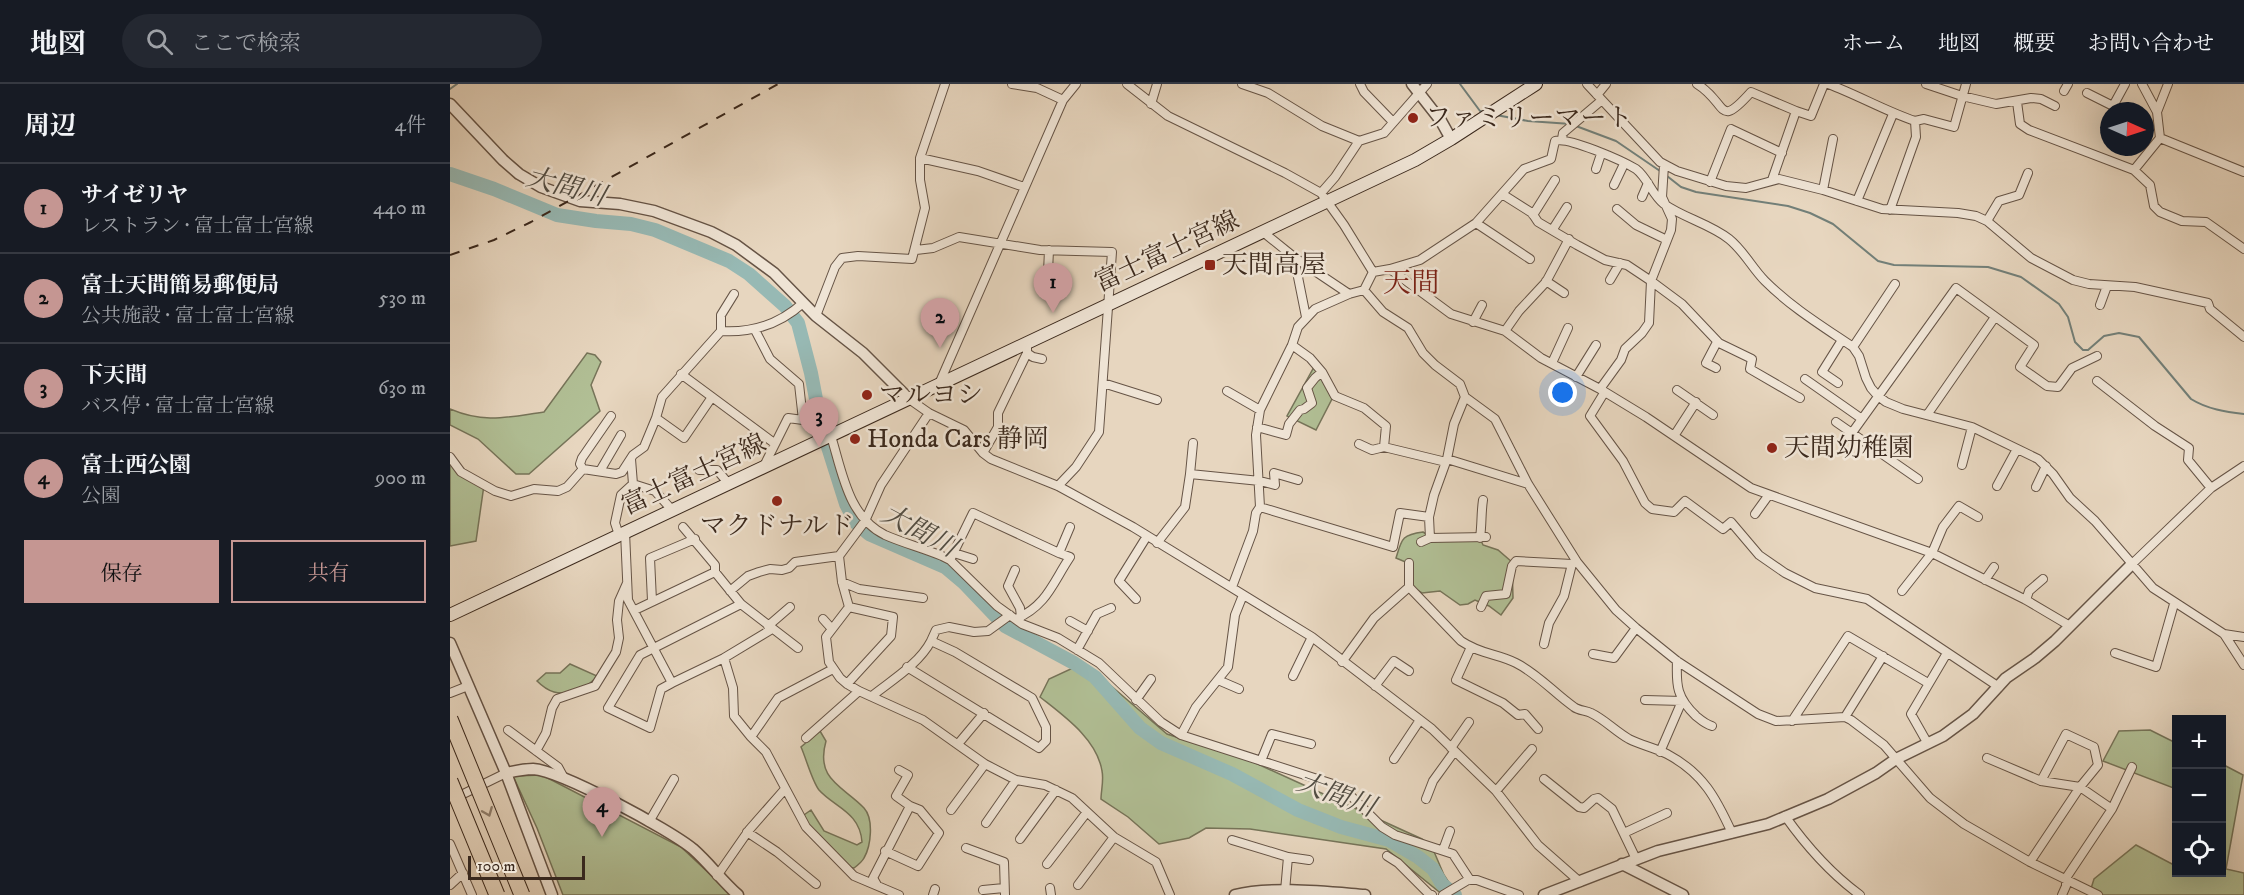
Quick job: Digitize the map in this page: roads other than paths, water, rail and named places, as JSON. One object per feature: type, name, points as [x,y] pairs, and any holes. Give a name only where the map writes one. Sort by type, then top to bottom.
[{"type":"highway","points":[[450,719],[522,895]]},
{"type":"highway","points":[[450,781],[497,895]]},
{"type":"main road","name":"富士富士宮線","points":[[450,615],[939,384],[1027,348],[1110,304],[1263,232],[1323,198],[1416,160],[1536,84]]},
{"type":"street","points":[[816,316],[835,267],[842,258],[858,256],[912,259],[925,208],[920,180],[920,158],[945,84]]},
{"type":"street","points":[[1012,84],[1037,88],[1063,100]]},
{"type":"street","points":[[939,384],[1023,187],[1063,100],[1076,84]]},
{"type":"street","points":[[1127,84],[1150,104],[1185,125],[1286,173],[1323,198],[1344,225],[1373,272]]},
{"type":"street","points":[[1150,104],[1157,84]]},
{"type":"street","points":[[1242,84],[1268,93],[1322,126],[1359,141]]},
{"type":"street","points":[[1360,84],[1364,92],[1393,122]]},
{"type":"street","points":[[1412,84],[1441,121],[1451,139]]},
{"type":"street","points":[[1323,198],[1359,141],[1384,133],[1427,84]]},
{"type":"street","points":[[1587,84],[1664,168],[1710,182],[1746,188],[1779,179],[1890,210],[1976,216],[1987,221],[2031,258],[2073,280],[2107,286],[2136,287],[2208,303],[2210,309],[2244,338]]},
{"type":"street","points":[[1562,139],[1563,133],[1579,121],[1600,98],[1606,84]]},
{"type":"street","points":[[1697,84],[1725,111],[1729,112],[1736,110],[1752,92],[1811,116],[1826,84],[1849,87],[1893,114],[1915,122],[1924,119],[1954,127],[1966,84]]},
{"type":"street","points":[[1926,84],[1996,104],[2031,98],[2041,99],[2055,106]]},
{"type":"street","points":[[2087,93],[2113,106],[2125,84]]},
{"type":"street","points":[[2134,170],[2160,138],[2157,112],[2142,84]]},
{"type":"street","points":[[2157,112],[2168,84]]},
{"type":"street","points":[[2017,102],[2019,124],[2029,130],[2134,170],[2150,185],[2154,206],[2160,212],[2182,221],[2206,222],[2244,249]]},
{"type":"street","points":[[450,104],[503,160],[519,174],[542,187],[580,201],[620,204],[654,211],[711,232],[753,256],[779,278],[799,307],[816,316],[863,353],[909,399],[929,413],[964,429],[983,453],[1005,465],[1058,486],[1233,587],[1312,637],[1420,720],[1453,750],[1496,791],[1538,845],[1580,882]]},
{"type":"street","points":[[1772,180],[1796,111]]},
{"type":"street","points":[[1857,201],[1893,114]]},
{"type":"street","points":[[1890,210],[1916,137],[1915,122]]},
{"type":"street","points":[[1710,182],[1731,129],[1782,153]]},
{"type":"street","points":[[2160,138],[2244,172]]},
{"type":"street","points":[[1373,272],[1420,260],[1476,223],[1524,169],[1551,159],[1555,141],[1562,139],[1576,142],[1637,170],[1655,196],[1665,205],[1728,238],[1741,250],[1762,279],[1787,302],[1852,347],[1859,356],[1866,378],[1878,396],[1903,409],[1972,427],[2038,459],[2070,498],[2095,521],[2153,588],[2174,604],[2224,634],[2244,637]]},
{"type":"street","points":[[1822,190],[1833,139]]},
{"type":"street","points":[[1596,169],[1601,154]]},
{"type":"street","points":[[920,158],[978,171],[1023,187]]},
{"type":"street","points":[[1614,185],[1624,164]]},
{"type":"street","points":[[1664,168],[1662,192],[1672,219],[1671,230],[1651,281],[1648,323],[1642,333],[1625,349],[1590,416],[1623,461],[1646,503],[1652,509],[1674,512],[1684,501],[1723,529],[1731,522],[1759,555],[1785,573],[1815,588],[1867,599],[1999,687]]},
{"type":"street","points":[[1987,221],[1999,201],[2019,195],[2028,173]]},
{"type":"street","points":[[1533,214],[1555,180]]},
{"type":"street","points":[[1642,197],[1648,183]]},
{"type":"street","points":[[1502,194],[1533,214],[1538,222],[1595,255],[1627,265],[1651,281],[1682,304],[1718,342],[1752,359],[1750,369],[1800,398]]},
{"type":"street","points":[[1553,229],[1567,207]]},
{"type":"street","points":[[1617,209],[1636,225],[1667,240]]},
{"type":"street","points":[[1476,223],[1530,259]]},
{"type":"street","points":[[1263,232],[1294,257],[1349,294]]},
{"type":"street","points":[[916,250],[933,248],[958,237],[1048,250],[1112,252],[1099,432],[1076,467],[1058,486]]},
{"type":"street","points":[[1505,332],[1519,311],[1546,281],[1569,239]]},
{"type":"street","points":[[1048,250],[1048,272]]},
{"type":"street","points":[[1294,257],[1306,317]]},
{"type":"street","points":[[1610,280],[1620,264]]},
{"type":"street","points":[[1390,269],[1451,314],[1505,332],[1541,358],[1602,391],[1674,436],[1736,480],[1768,496],[1932,553],[2026,600],[2070,626]]},
{"type":"street","points":[[1233,587],[1256,513],[1260,507],[1257,427],[1260,410],[1292,345],[1298,327],[1306,317],[1315,309],[1364,290],[1373,272]]},
{"type":"street","points":[[1546,281],[1564,293]]},
{"type":"street","points":[[1852,347],[1895,284]]},
{"type":"street","points":[[2100,305],[2107,286]]},
{"type":"street","points":[[1851,435],[1956,288],[2034,345],[2020,367],[2047,386],[2058,387],[2072,368],[2097,356]]},
{"type":"street","points":[[1364,290],[1383,312],[1408,328],[1423,353],[1460,384],[1465,397],[1495,420],[1528,484],[1575,563],[1616,610],[1636,628],[1677,661],[1747,708],[1776,721],[1845,717],[1884,745],[1922,790],[1964,824],[2030,862],[2097,895]]},
{"type":"street","points":[[583,469],[616,474],[622,472],[631,459],[644,447],[662,397],[721,331],[721,315],[734,294]]},
{"type":"street","points":[[1473,322],[1482,305]]},
{"type":"street","points":[[721,331],[755,330],[784,317],[799,307]]},
{"type":"street","points":[[1927,415],[1995,317]]},
{"type":"street","points":[[1552,363],[1568,328]]},
{"type":"street","points":[[755,330],[771,359],[799,384],[803,420],[788,418],[763,468]]},
{"type":"street","points":[[1838,383],[1822,372],[1842,340]]},
{"type":"street","points":[[1716,368],[1706,363],[1718,342]]},
{"type":"street","points":[[1292,345],[1310,358],[1322,372],[1335,396],[1364,408],[1386,426],[1384,447]]},
{"type":"street","points":[[1576,377],[1596,345]]},
{"type":"street","points":[[1027,348],[1033,357],[1042,359]]},
{"type":"street","points":[[983,453],[998,427],[998,413],[1027,348]]},
{"type":"street","points":[[1257,427],[1286,435],[1289,424],[1300,410],[1304,410],[1312,403],[1307,388],[1322,372]]},
{"type":"street","points":[[681,374],[774,443]]},
{"type":"street","points":[[1805,379],[1862,419]]},
{"type":"street","points":[[2097,381],[2155,426],[2189,448],[2187,459],[2211,488]]},
{"type":"street","points":[[1102,383],[1157,400]]},
{"type":"street","points":[[1677,390],[1713,415]]},
{"type":"street","points":[[1227,391],[1260,410]]},
{"type":"street","points":[[656,418],[684,438],[712,397]]},
{"type":"street","points":[[1430,538],[1429,517],[1434,495],[1446,461],[1454,424],[1465,397]]},
{"type":"street","points":[[1674,436],[1696,402]]},
{"type":"street","points":[[929,413],[881,485],[865,521],[839,556],[842,582],[849,607],[826,637],[829,662],[847,684],[923,720],[985,764],[1016,780],[1045,785],[1072,798],[1114,837],[1156,862],[1170,895]]},
{"type":"street","points":[[583,469],[580,464],[582,458],[611,416]]},
{"type":"street","points":[[1836,422],[1851,435],[1918,479]]},
{"type":"street","points":[[1962,465],[1972,427]]},
{"type":"street","points":[[600,471],[621,435]]},
{"type":"street","points":[[831,436],[852,502],[865,521],[885,535],[936,553],[973,559]]},
{"type":"street","points":[[1157,543],[1185,507],[1194,443]]},
{"type":"street","points":[[1359,444],[1372,450],[1384,447],[1446,461],[1528,484]]},
{"type":"street","points":[[1997,486],[2017,448]]},
{"type":"street","points":[[450,457],[461,472],[495,492],[511,496],[534,489],[558,491],[567,487],[583,469]]},
{"type":"street","points":[[631,459],[633,484]]},
{"type":"street","points":[[2036,487],[2046,466]]},
{"type":"street","points":[[1544,895],[1659,851],[1768,824],[1851,787],[1896,759],[1943,736],[1973,714],[2006,678],[2049,647],[2211,488],[2244,466]]},
{"type":"street","points":[[699,470],[710,468],[717,470],[729,484]]},
{"type":"street","points":[[1190,474],[1260,481],[1275,485],[1274,473],[1298,480]]},
{"type":"street","points":[[633,484],[655,491],[672,510]]},
{"type":"street","points":[[633,484],[621,495],[615,523],[622,533],[628,600],[672,682]]},
{"type":"street","points":[[1755,513],[1768,496]]},
{"type":"street","points":[[1421,542],[1430,538],[1483,537],[1484,518],[1481,513],[1483,500]]},
{"type":"street","points":[[1902,591],[1932,553],[1943,527],[1959,506],[1978,517]]},
{"type":"street","points":[[1260,507],[1393,547],[1400,513],[1429,517]]},
{"type":"street","points":[[872,696],[925,653],[936,630],[949,627],[974,632],[988,631],[1040,605],[1070,557],[974,513],[952,557]]},
{"type":"street","points":[[683,527],[715,565],[715,572],[741,604],[798,648]]},
{"type":"street","points":[[1059,553],[1070,527]]},
{"type":"street","points":[[1136,598],[1119,581],[1147,536]]},
{"type":"street","points":[[652,601],[650,558],[695,539]]},
{"type":"street","points":[[730,591],[748,576],[759,572],[770,569],[782,570],[789,568],[795,562],[839,556]]},
{"type":"street","points":[[952,557],[1010,619],[1058,638],[1099,663],[1161,722],[1181,735],[1336,785],[1351,796],[1382,827],[1395,835],[1453,854],[1470,880]]},
{"type":"street","points":[[1481,608],[1486,596],[1506,594],[1512,567],[1516,561],[1575,563]]},
{"type":"street","points":[[1408,563],[1409,587],[1461,641],[1481,653],[1514,662],[1532,672],[1576,709],[1591,712],[1630,740],[1660,752],[1695,773],[1708,787],[1732,833]]},
{"type":"street","points":[[1544,644],[1549,622],[1561,605],[1575,563]]},
{"type":"street","points":[[1985,580],[1995,567]]},
{"type":"street","points":[[1010,619],[1020,608],[1008,586],[1015,570]]},
{"type":"street","points":[[635,610],[715,572]]},
{"type":"street","points":[[2026,600],[2028,591],[2043,579]]},
{"type":"street","points":[[842,582],[859,589],[923,598]]},
{"type":"street","points":[[536,751],[546,733],[552,708],[557,699],[596,686],[616,652],[619,638],[617,620],[619,601],[627,583]]},
{"type":"street","points":[[1342,662],[1374,618],[1409,587]]},
{"type":"street","points":[[1181,735],[1196,707],[1228,667],[1234,615],[1243,595]]},
{"type":"street","points":[[741,604],[640,655],[608,708],[650,728],[661,689],[724,658],[770,628],[790,607]]},
{"type":"street","points":[[2115,653],[2156,667],[2174,604]]},
{"type":"street","points":[[847,684],[891,636],[893,617],[849,607]]},
{"type":"street","points":[[1077,650],[1097,614],[1111,608]]},
{"type":"street","points":[[823,620],[832,629]]},
{"type":"street","points":[[1070,621],[1088,631]]},
{"type":"street","points":[[1593,654],[1614,658],[1636,628]]},
{"type":"street","points":[[2224,634],[2244,665]]},
{"type":"street","points":[[1792,721],[1848,636],[1928,684]]},
{"type":"street","points":[[1293,676],[1312,637]]},
{"type":"street","points":[[907,667],[1039,748],[1046,741],[1046,727],[1032,698],[955,652],[931,641]]},
{"type":"street","points":[[450,643],[506,773],[552,895]]},
{"type":"street","points":[[1471,648],[1456,680],[1496,699],[1518,715],[1526,714],[1538,729]]},
{"type":"street","points":[[1928,744],[1911,714],[1947,653]]},
{"type":"street","points":[[1845,717],[1883,656]]},
{"type":"street","points":[[724,658],[733,688],[734,716],[766,753],[806,827],[854,876],[899,895]]},
{"type":"street","points":[[1375,686],[1394,661],[1409,671]]},
{"type":"street","points":[[1677,661],[1676,684],[1682,701],[1705,724],[1712,726]]},
{"type":"street","points":[[751,736],[778,698],[833,669]]},
{"type":"street","points":[[1136,700],[1151,679]]},
{"type":"street","points":[[1218,680],[1239,689]]},
{"type":"street","points":[[450,693],[468,686]]},
{"type":"street","points":[[806,738],[859,691]]},
{"type":"street","points":[[1645,700],[1682,701]]},
{"type":"street","points":[[1660,752],[1682,701]]},
{"type":"street","points":[[958,744],[984,713]]},
{"type":"street","points":[[1394,759],[1420,720]]},
{"type":"street","points":[[1426,799],[1433,781],[1469,722]]},
{"type":"street","points":[[508,730],[558,767],[564,778]]},
{"type":"street","points":[[1261,761],[1272,734],[1311,744]]},
{"type":"street","points":[[2030,862],[2080,787],[2098,765],[2094,747],[2066,734],[2041,781]]},
{"type":"street","points":[[1496,791],[1532,749]]},
{"type":"street","points":[[1987,758],[2041,781],[2080,787],[2112,809]]},
{"type":"street","points":[[951,810],[985,764]]},
{"type":"street","points":[[2062,895],[2066,886],[2066,878],[2112,809],[2132,767]]},
{"type":"street","points":[[450,800],[506,773],[534,769],[564,778],[649,822],[693,850],[738,895]]},
{"type":"street","points":[[885,851],[918,866],[939,833],[920,810],[910,807],[896,796],[908,775],[899,770]]},
{"type":"street","points":[[649,822],[674,779]]},
{"type":"street","points":[[1544,779],[1579,807],[1584,808],[1598,798],[1612,809],[1636,859]]},
{"type":"street","points":[[986,823],[1016,780]]},
{"type":"street","points":[[717,876],[747,832],[784,789]]},
{"type":"street","points":[[1020,839],[1056,790]]},
{"type":"street","points":[[877,885],[873,878],[885,851],[910,807]]},
{"type":"street","points":[[1047,864],[1087,812]]},
{"type":"street","points":[[1624,833],[1667,813]]},
{"type":"street","points":[[1785,816],[1835,877],[1860,895]]},
{"type":"street","points":[[1443,850],[1450,831]]},
{"type":"street","points":[[747,832],[777,852],[816,884]]},
{"type":"street","points":[[1078,885],[1114,837]]},
{"type":"street","points":[[1232,840],[1288,857],[1309,860]]},
{"type":"street","points":[[450,844],[472,895]]},
{"type":"street","points":[[966,848],[1004,862],[1005,892],[983,890]]},
{"type":"street","points":[[1387,856],[1398,863],[1432,895]]},
{"type":"street","points":[[1285,891],[1288,857]]},
{"type":"street","points":[[1622,864],[1683,895]]},
{"type":"street","points":[[450,885],[463,873]]},
{"type":"street","points":[[1443,895],[1470,880],[1477,880],[1519,895]]},
{"type":"street","points":[[1235,895],[1254,891],[1365,895]]},
{"type":"waterway","points":[[450,89],[457,84]]},
{"type":"waterway","points":[[1460,84],[1480,111],[1485,112]]},
{"type":"waterway","points":[[1496,115],[1528,121],[1571,124]]},
{"type":"waterway","points":[[1576,126],[1616,141],[1660,171]]},
{"type":"waterway","name":"大間川","points":[[450,174],[557,215],[631,224],[655,230],[729,261],[749,274],[785,306],[798,323],[821,425],[846,504],[856,523],[869,534],[945,567],[964,583],[1005,626],[1074,663],[1095,677],[1140,728],[1161,743],[1232,774],[1298,810],[1341,827],[1389,840],[1433,869],[1442,884],[1455,895]]},
{"type":"waterway","points":[[1667,176],[1681,187],[1696,192],[1788,206],[1810,213],[1833,224],[1878,261],[1894,265],[1988,267],[2021,277],[2059,304],[2068,317],[2075,342],[2083,350],[2088,350],[2104,336],[2119,333],[2139,337],[2191,399],[2210,408],[2244,414]]},
{"type":"railway","points":[[450,255],[494,240],[531,222],[778,84]]},
{"type":"place","name":"ファミリーマート","points":[[1413,118]]},
{"type":"place","name":"天間高屋","points":[[1210,265]]},
{"type":"place","name":"サイゼリヤ","points":[[1053,313]]},
{"type":"place","name":"富士天間簡易郵便局","points":[[940,348]]},
{"type":"place","name":"マルヨシ","points":[[867,395]]},
{"type":"place","name":"Honda Cars 静岡","points":[[855,439]]},
{"type":"place","name":"下天間","points":[[819,447]]},
{"type":"place","name":"天間幼稚園","points":[[1772,448]]},
{"type":"place","name":"マクドナルド","points":[[777,501]]},
{"type":"place","name":"富士西公園","points":[[602,837]]},
{"type":"district","name":"天間","points":[[1411,283]]}]
